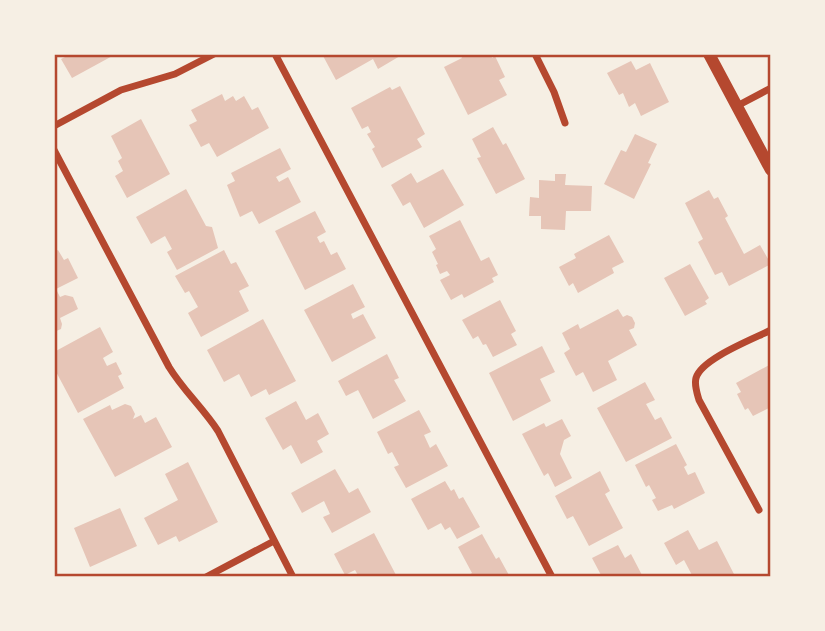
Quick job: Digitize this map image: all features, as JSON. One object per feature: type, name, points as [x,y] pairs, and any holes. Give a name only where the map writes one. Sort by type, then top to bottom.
[{"type":"street","points":[[54,126],[121,90],[175,74],[214,54]]},
{"type":"street","points":[[275,54],[552,577]]},
{"type":"street","points":[[535,54],[554,92],[565,123]]},
{"type":"street","points":[[709,54],[771,170]]},
{"type":"street","points":[[737,106],[771,88]]},
{"type":"street","points":[[54,150],[169,367],[218,431],[293,577]]},
{"type":"street","points":[[759,510],[695,388],[700,369],[711,360],[771,330]]},
{"type":"street","points":[[206,577],[274,541]]},
{"type":"building","points":[[64,54],[116,54],[72,78],[61,59],[65,57]]},
{"type":"building","points":[[322,54],[400,56],[378,69],[373,59],[336,80]]},
{"type":"building","points":[[460,54],[491,54],[492,58],[495,56],[505,77],[499,80],[507,95],[468,115],[444,67],[462,58]]},
{"type":"building","points":[[631,61],[636,70],[650,63],[669,102],[641,116],[635,103],[629,107],[623,93],[619,95],[607,73]]},
{"type":"building","points":[[400,86],[425,134],[417,139],[422,147],[382,168],[367,134],[371,132],[368,126],[362,129],[351,108],[390,87],[392,90]]},
{"type":"building","points":[[222,94],[225,101],[233,96],[236,101],[244,96],[252,110],[258,107],[269,128],[217,157],[209,143],[201,147],[189,125],[197,121],[191,110]]},
{"type":"building","points":[[141,119],[170,174],[127,198],[115,176],[123,171],[118,161],[122,158],[111,136]]},
{"type":"building","points":[[493,127],[503,145],[506,143],[525,179],[496,194],[477,158],[481,157],[472,139]]},
{"type":"building","points":[[635,134],[657,144],[648,163],[651,164],[634,199],[604,184],[621,150],[626,152]]},
{"type":"building","points":[[280,148],[291,169],[276,177],[279,182],[288,177],[301,202],[259,224],[252,211],[240,217],[227,185],[235,181],[231,173]]},
{"type":"building","points":[[443,169],[464,205],[424,228],[410,202],[403,206],[391,185],[411,173],[417,183]]},
{"type":"building","points":[[555,174],[566,174],[565,185],[592,186],[591,211],[566,211],[565,230],[541,229],[541,216],[529,216],[530,197],[539,198],[539,180],[555,181]]},
{"type":"building","points":[[186,189],[206,226],[212,227],[218,248],[177,270],[167,252],[172,249],[165,236],[151,244],[136,217]]},
{"type":"building","points":[[709,190],[714,199],[718,197],[728,216],[725,218],[744,254],[760,245],[771,264],[729,286],[722,272],[715,275],[698,242],[703,239],[685,203]]},
{"type":"building","points":[[315,211],[326,232],[317,237],[320,243],[324,241],[331,255],[337,252],[346,269],[305,290],[275,231]]},
{"type":"building","points":[[460,220],[481,261],[489,257],[498,275],[492,278],[494,282],[464,298],[462,294],[451,300],[440,280],[450,275],[447,271],[440,274],[432,252],[436,249],[429,236]]},
{"type":"building","points":[[609,235],[624,262],[612,268],[614,273],[578,293],[573,283],[569,286],[559,267],[576,258],[574,254]]},
{"type":"building","points":[[58,250],[64,260],[68,258],[78,278],[56,289],[60,297],[73,297],[78,309],[60,318],[61,329],[54,332],[54,252]]},
{"type":"building","points":[[224,250],[231,264],[236,262],[249,286],[239,291],[249,311],[201,337],[188,313],[198,307],[189,291],[185,293],[175,276]]},
{"type":"building","points":[[690,264],[709,298],[705,301],[707,304],[685,316],[664,278]]},
{"type":"building","points":[[353,284],[365,307],[351,314],[353,319],[363,314],[376,338],[332,362],[304,310]]},
{"type":"building","points":[[500,300],[516,331],[511,334],[517,345],[493,357],[478,336],[473,339],[462,320]]},
{"type":"building","points":[[618,309],[623,317],[632,317],[634,328],[629,330],[637,345],[608,361],[617,380],[593,392],[583,372],[576,376],[564,353],[570,349],[562,333],[578,324],[580,329]]},
{"type":"building","points":[[263,319],[296,381],[269,395],[266,389],[251,397],[239,374],[224,382],[207,350]]},
{"type":"building","points":[[100,327],[113,352],[103,358],[107,366],[116,362],[122,374],[118,376],[124,388],[78,413],[54,368],[54,352]]},
{"type":"building","points":[[542,346],[555,372],[540,379],[551,401],[513,421],[489,373]]},
{"type":"building","points":[[387,354],[399,378],[394,380],[406,401],[373,419],[358,390],[346,396],[338,381]]},
{"type":"building","points":[[771,364],[771,407],[753,416],[748,408],[745,410],[737,394],[741,392],[736,383]]},
{"type":"building","points":[[645,382],[655,400],[646,404],[655,420],[661,417],[672,438],[626,462],[597,408]]},
{"type":"building","points":[[296,401],[306,420],[318,413],[329,434],[317,441],[323,452],[301,464],[291,445],[283,450],[265,418]]},
{"type":"building","points":[[125,404],[131,406],[135,414],[133,419],[141,415],[145,423],[156,417],[172,447],[115,477],[83,419],[110,405],[112,410]]},
{"type":"building","points":[[419,410],[431,432],[424,435],[430,448],[436,444],[448,466],[406,488],[394,467],[399,465],[392,452],[388,454],[377,432]]},
{"type":"building","points":[[562,419],[571,436],[564,440],[560,454],[572,478],[555,487],[548,473],[544,476],[522,434],[544,423],[546,427]]},
{"type":"building","points":[[676,444],[687,465],[684,467],[688,475],[695,472],[705,493],[674,509],[672,505],[658,511],[652,500],[656,498],[649,485],[646,487],[635,465]]},
{"type":"building","points":[[188,462],[218,522],[179,542],[176,536],[158,545],[144,518],[178,500],[165,474]]},
{"type":"building","points":[[335,469],[349,493],[358,488],[371,512],[332,533],[323,517],[330,514],[324,501],[302,513],[291,493]]},
{"type":"building","points":[[600,471],[610,491],[605,494],[623,528],[589,546],[573,516],[567,519],[555,496]]},
{"type":"building","points":[[445,481],[451,491],[454,489],[459,499],[463,497],[480,527],[457,539],[450,527],[445,530],[441,523],[428,530],[411,499]]},
{"type":"building","points":[[120,508],[137,546],[90,567],[74,528]]},
{"type":"building","points":[[688,530],[699,550],[717,541],[735,576],[693,577],[684,560],[676,565],[664,543]]},
{"type":"building","points":[[374,533],[396,575],[359,577],[355,570],[345,575],[334,554]]},
{"type":"building","points":[[482,534],[510,577],[466,577],[472,573],[458,547]]},
{"type":"building","points":[[618,545],[625,558],[631,554],[643,577],[597,577],[601,575],[592,558]]}]
